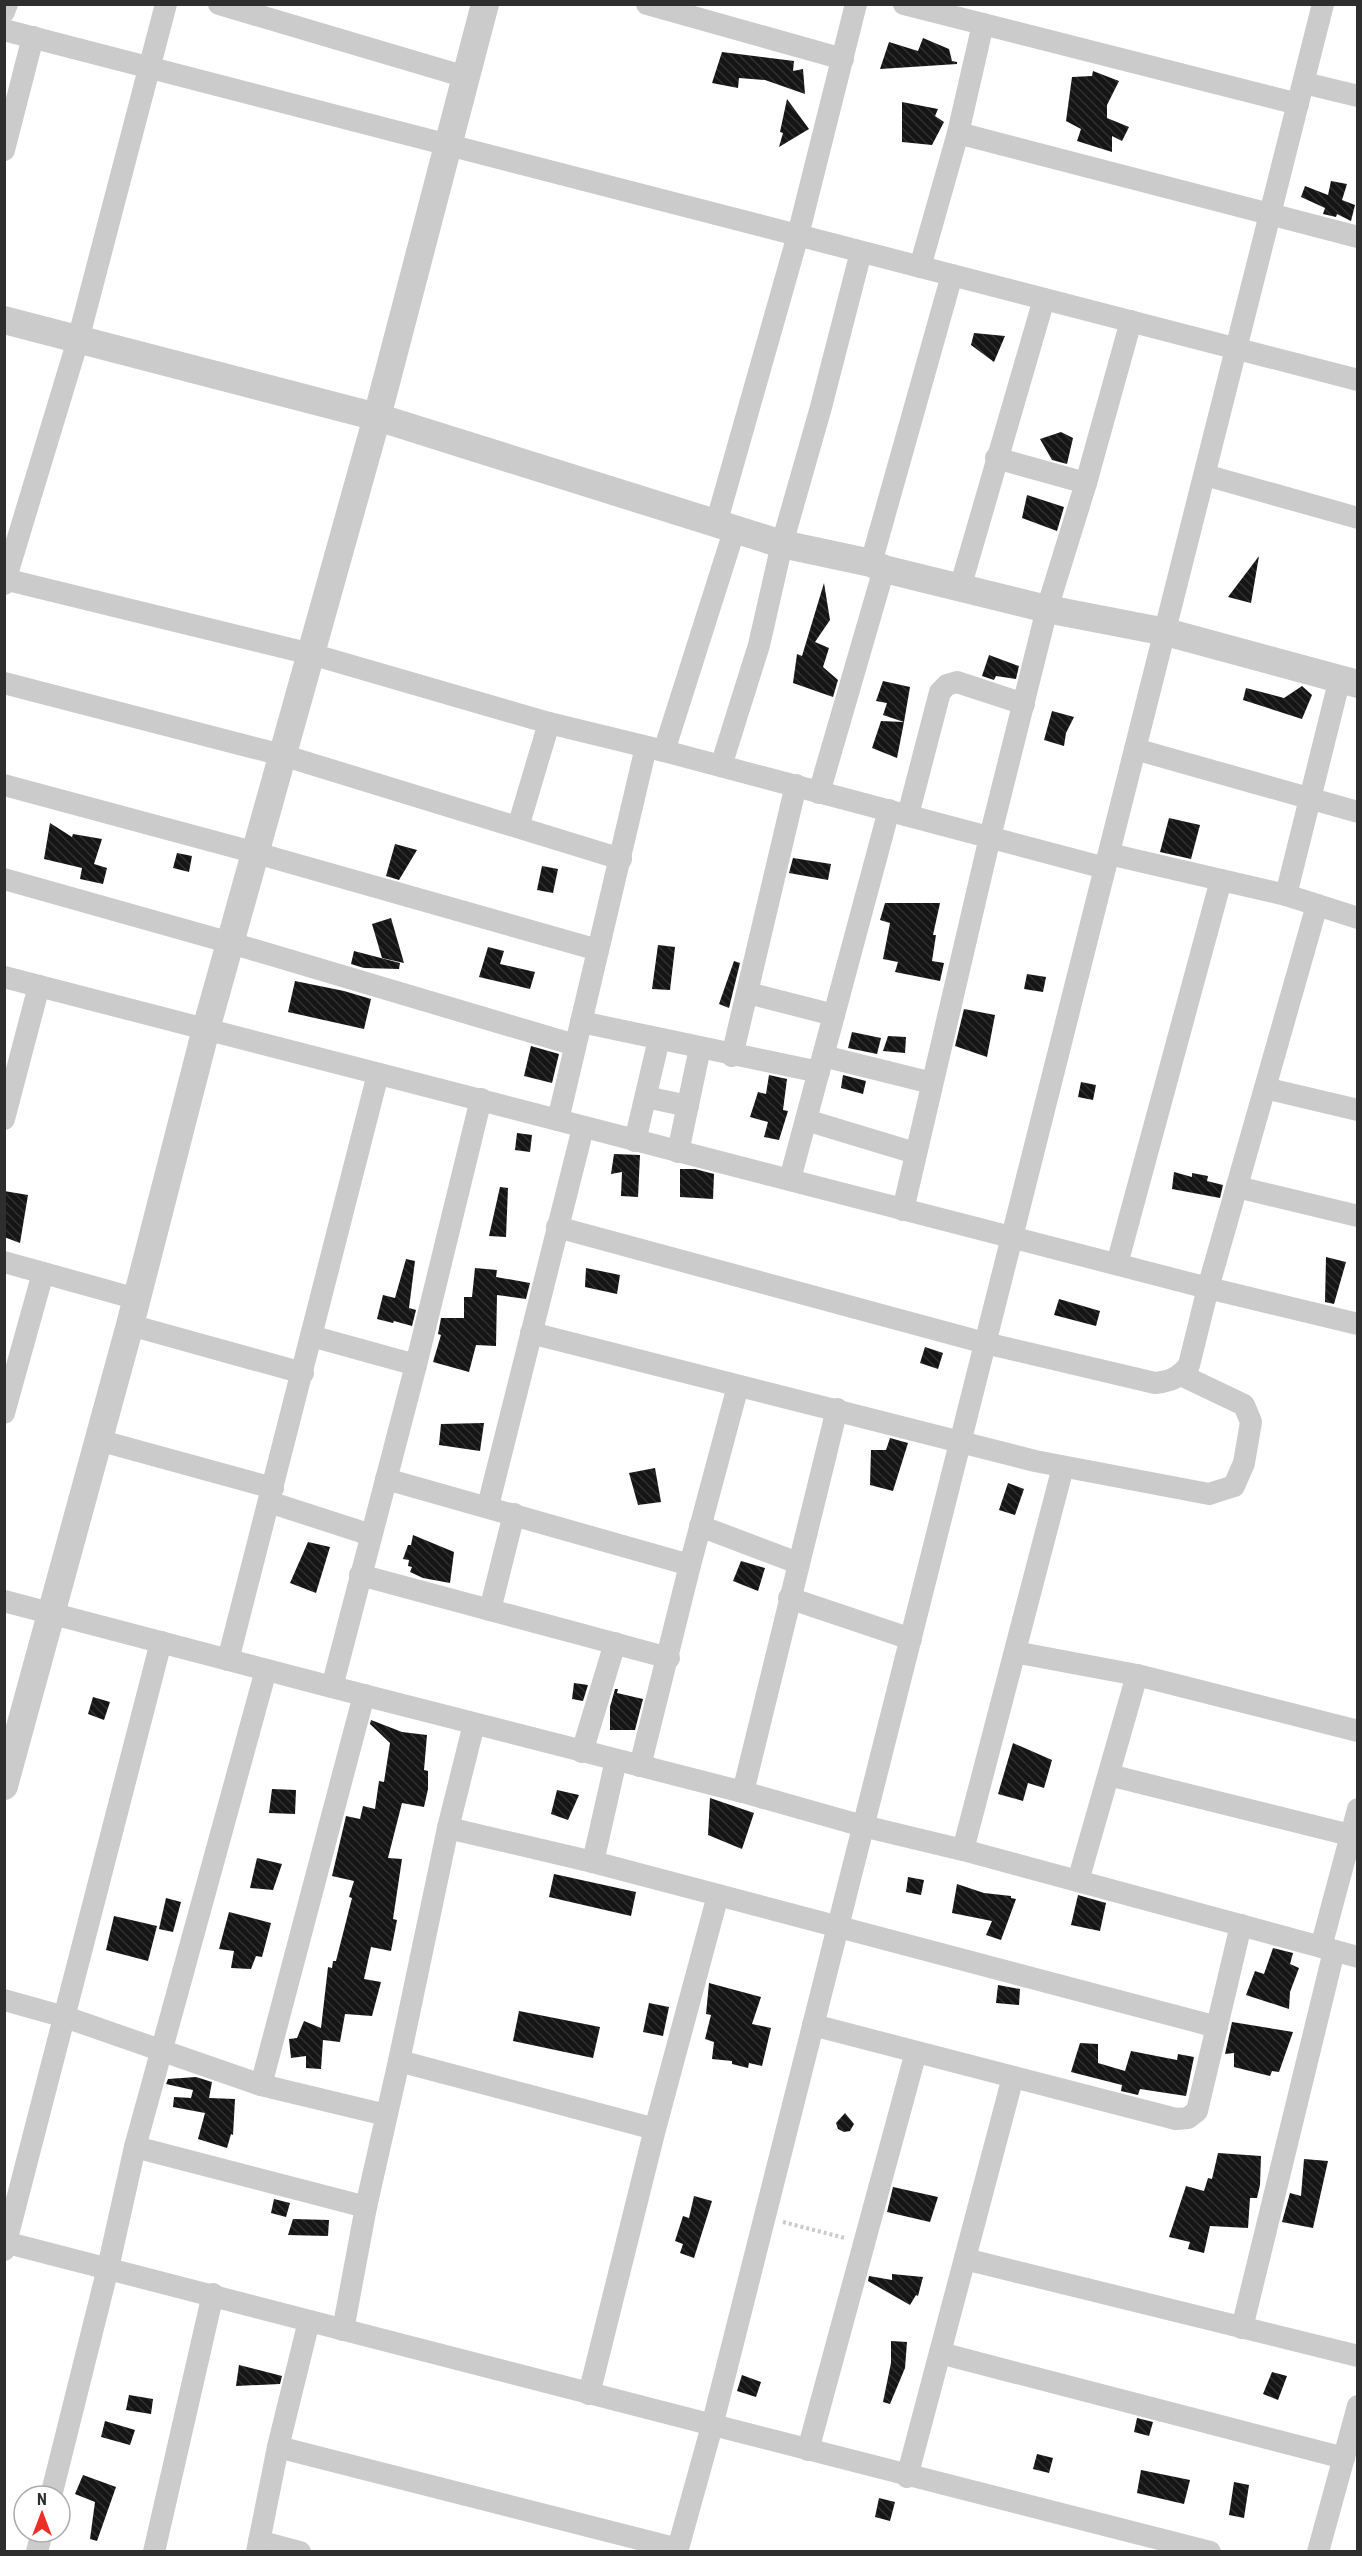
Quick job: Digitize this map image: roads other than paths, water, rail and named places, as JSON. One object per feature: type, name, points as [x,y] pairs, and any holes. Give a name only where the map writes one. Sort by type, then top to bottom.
[{"type":"street","points":[[4,12],[7,4]]},
{"type":"street","points":[[166,4],[78,340],[5,581],[311,654],[549,723],[990,837],[1107,861],[1221,880],[1286,895],[1358,918]]},
{"type":"street","points":[[219,4],[466,77]]},
{"type":"street","points":[[4,1786],[133,1312],[206,1029],[377,417],[485,4]]},
{"type":"street","points":[[647,4],[843,59]]},
{"type":"street","points":[[558,1120],[574,1045],[621,859],[725,526],[856,4]]},
{"type":"street","points":[[904,4],[983,24],[1301,93],[1358,96]]},
{"type":"street","points":[[278,2447],[677,2550],[712,2426],[1323,4]]},
{"type":"street","points":[[920,267],[958,133],[983,24]]},
{"type":"street","points":[[4,30],[1358,380]]},
{"type":"street","points":[[4,150],[33,36]]},
{"type":"street","points":[[958,133],[1358,237]]},
{"type":"street","points":[[721,766],[759,645],[782,544],[821,407],[861,252]]},
{"type":"street","points":[[819,793],[952,275]]},
{"type":"street","points":[[960,588],[1044,299]]},
{"type":"street","points":[[4,320],[377,417],[782,544],[1047,609],[1166,632],[1349,681],[1312,799],[1286,895]]},
{"type":"street","points":[[903,1210],[990,837],[1047,609],[1086,483],[1131,321]]},
{"type":"street","points":[[996,458],[1086,483]]},
{"type":"street","points":[[1205,475],[1358,518]]},
{"type":"street","points":[[790,1179],[834,1015],[940,692],[946,685],[957,682],[1024,704]]},
{"type":"street","points":[[4,683],[282,755],[621,859]]},
{"type":"street","points":[[518,827],[549,723]]},
{"type":"street","points":[[1135,749],[1358,812]]},
{"type":"street","points":[[4,785],[256,853],[598,950]]},
{"type":"street","points":[[732,1056],[796,785]]},
{"type":"street","points":[[4,879],[231,943],[574,1045]]},
{"type":"street","points":[[1117,1264],[1221,880]]},
{"type":"street","points":[[557,1227],[985,1343],[1155,1383],[1172,1380],[1181,1375],[1189,1365],[1208,1288],[1317,904]]},
{"type":"street","points":[[4,977],[1012,1238],[1358,1324]]},
{"type":"street","points":[[4,1119],[39,986]]},
{"type":"street","points":[[748,993],[834,1015]]},
{"type":"street","points":[[581,1022],[732,1056],[821,1064],[932,1083]]},
{"type":"street","points":[[635,1141],[659,1039]]},
{"type":"street","points":[[678,1152],[700,1048]]},
{"type":"street","points":[[228,1660],[378,1074]]},
{"type":"street","points":[[1264,1088],[1358,1110]]},
{"type":"street","points":[[646,1097],[688,1106]]},
{"type":"street","points":[[332,1687],[417,1365],[482,1099]]},
{"type":"street","points":[[806,1120],[915,1153]]},
{"type":"street","points":[[488,1506],[583,1128]]},
{"type":"street","points":[[1237,1187],[1358,1216]]},
{"type":"street","points":[[4,1262],[43,1274],[133,1312],[303,1373]]},
{"type":"street","points":[[4,1413],[43,1274]]},
{"type":"street","points":[[531,1333],[837,1409],[960,1443],[1063,1467],[1209,1494],[1234,1486],[1244,1463],[1251,1422],[1244,1405],[1181,1375]]},
{"type":"street","points":[[311,1336],[417,1365]]},
{"type":"street","points":[[640,1766],[669,1658],[690,1564],[738,1386]]},
{"type":"street","points":[[743,1792],[837,1409]]},
{"type":"street","points":[[98,1440],[271,1495],[371,1535]]},
{"type":"street","points":[[963,1850],[1063,1467]]},
{"type":"street","points":[[386,1479],[690,1564]]},
{"type":"street","points":[[490,1610],[514,1514]]},
{"type":"street","points":[[700,1526],[798,1563]]},
{"type":"street","points":[[360,1575],[669,1658]]},
{"type":"street","points":[[789,1598],[911,1639]]},
{"type":"street","points":[[4,1601],[743,1792],[863,1827],[963,1850],[1358,1957]]},
{"type":"street","points":[[160,1642],[5,2245],[213,2294],[907,2477],[1210,2552]]},
{"type":"street","points":[[582,1752],[615,1643]]},
{"type":"street","points":[[1015,1652],[1137,1676],[1358,1731]]},
{"type":"street","points":[[54,2484],[108,2268],[135,2147],[266,1670]]},
{"type":"street","points":[[1078,1881],[1137,1676]]},
{"type":"street","points":[[261,2085],[364,1695]]},
{"type":"street","points":[[343,2330],[366,2207],[448,1828],[474,1724]]},
{"type":"street","points":[[593,1862],[616,1760]]},
{"type":"street","points":[[1109,1774],[1354,1836]]},
{"type":"street","points":[[1242,2328],[1354,1836],[1358,1809]]},
{"type":"street","points":[[448,1828],[593,1862],[1217,2026]]},
{"type":"street","points":[[589,2394],[655,2129],[718,1895]]},
{"type":"street","points":[[813,2025],[1176,2119],[1188,2118],[1197,2111],[1241,1924]]},
{"type":"street","points":[[4,2000],[64,2017],[261,2085],[386,2115]]},
{"type":"street","points":[[808,2450],[916,2052]]},
{"type":"street","points":[[399,2061],[655,2129]]},
{"type":"street","points":[[907,2477],[1013,2077]]},
{"type":"street","points":[[135,2147],[366,2207]]},
{"type":"street","points":[[964,2259],[1358,2356]]},
{"type":"street","points":[[154,2552],[213,2294]]},
{"type":"street","points":[[300,2552],[258,2546],[278,2447],[309,2321]]},
{"type":"street","points":[[940,2353],[1344,2458]]},
{"type":"street","points":[[1318,2552],[1358,2406]]}]
